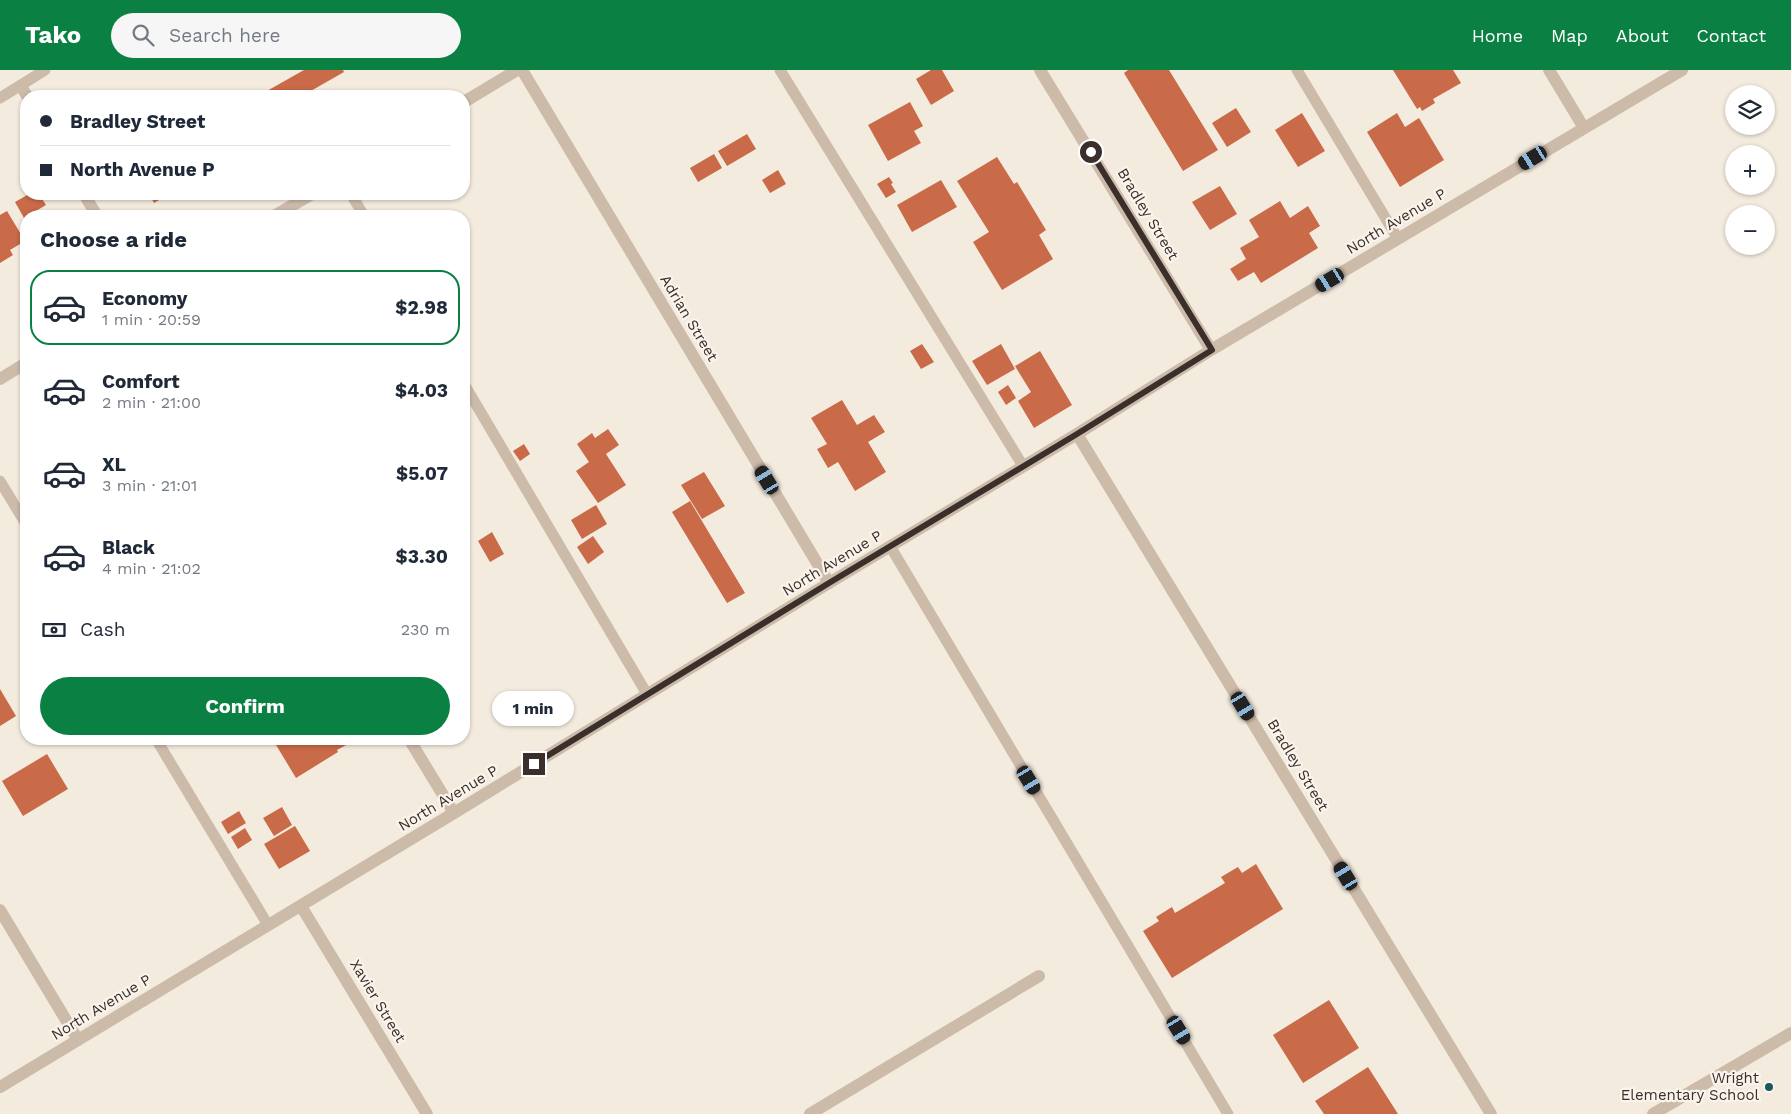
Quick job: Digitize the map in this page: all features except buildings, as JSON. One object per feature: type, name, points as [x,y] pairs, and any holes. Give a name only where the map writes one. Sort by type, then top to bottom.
[{"type":"street","points":[[470,98],[517,70]]},
{"type":"street","name":"Adrian Street","points":[[522,70],[829,583]]},
{"type":"street","name":"Bradley Street","points":[[1040,70],[1212,350]]},
{"type":"street","points":[[1549,70],[1584,128]]},
{"type":"street","name":"North Avenue P","points":[[0,1086],[301,906],[1212,350],[1682,70]]},
{"type":"street","points":[[284,210],[302,200]]},
{"type":"street","points":[[0,379],[20,367]]},
{"type":"street","name":"Bradley Street","points":[[1077,434],[1491,1114]]},
{"type":"street","points":[[413,745],[454,813]]},
{"type":"street","name":"Xavier Street","points":[[301,906],[427,1114]]},
{"type":"street","points":[[0,910],[78,1040]]},
{"type":"street","points":[[810,1114],[1039,976]]},
{"type":"street","points":[[1653,1114],[1791,1033]]},
{"type":"lane","points":[[25,90],[45,70]]},
{"type":"lane","points":[[780,70],[1023,466]]},
{"type":"lane","points":[[1297,70],[1398,239]]},
{"type":"lane","points":[[0,98],[20,92]]},
{"type":"lane","points":[[470,394],[648,694]]},
{"type":"lane","points":[[0,481],[20,514]]},
{"type":"lane","points":[[890,546],[1228,1114]]},
{"type":"lane","points":[[160,745],[268,925]]},
{"type":"place","name":"Wright Elementary School","points":[[1769,1087]]},
{"type":"route","points":[[534,764],[1212,350],[1091,152]]}]
